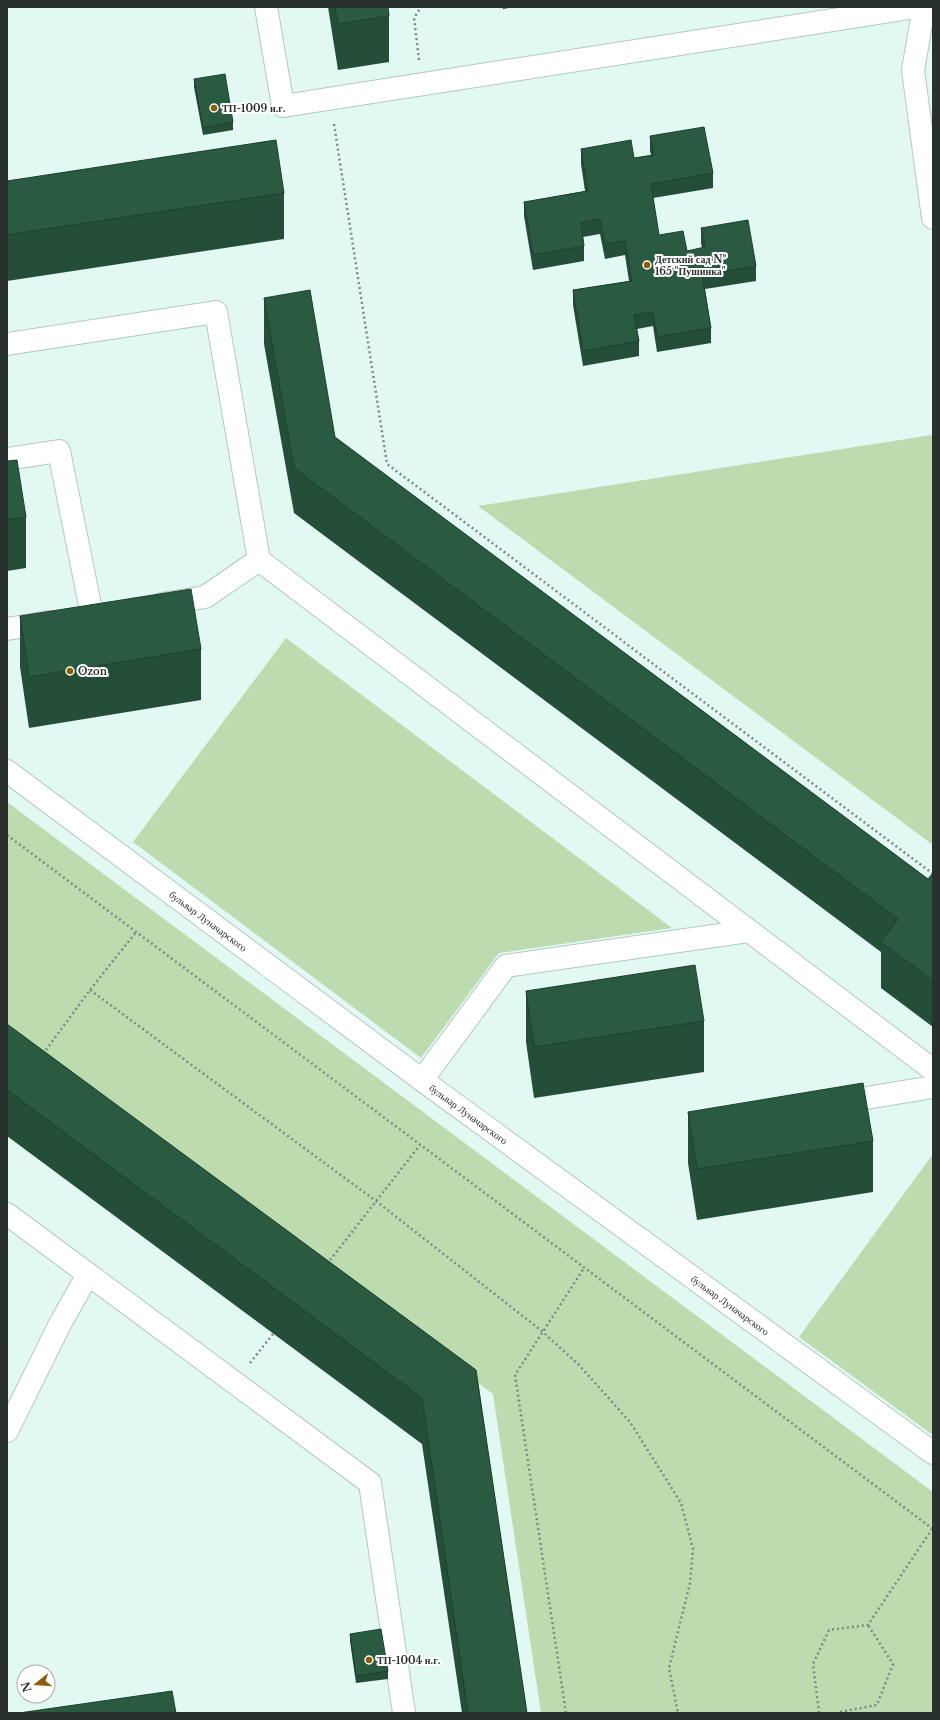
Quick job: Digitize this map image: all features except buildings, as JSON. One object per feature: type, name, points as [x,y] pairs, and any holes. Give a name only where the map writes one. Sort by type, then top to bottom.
[{"type":"street","points":[[266,7],[282,106],[916,7]]},
{"type":"street","points":[[924,7],[933,19]]},
{"type":"street","points":[[924,7],[913,70],[933,218]]},
{"type":"street","points":[[7,344],[216,312],[259,560],[933,1070]]},
{"type":"street","points":[[7,458],[59,451],[79,617]]},
{"type":"street","points":[[144,607],[205,597],[259,560]]},
{"type":"street","points":[[7,628],[114,612]]},
{"type":"street","name":"бульвар Луначарского","points":[[7,771],[422,1080],[933,1453]]},
{"type":"street","points":[[422,1080],[506,966],[748,931]]},
{"type":"street","points":[[817,1106],[933,1087]]},
{"type":"street","points":[[7,1214],[370,1483],[404,1713]]},
{"type":"street","points":[[7,1431],[60,1324],[88,1274]]},
{"type":"path","points":[[420,66],[414,18],[421,7]]},
{"type":"path","points":[[330,98],[387,464],[933,874]]},
{"type":"path","points":[[7,835],[932,1529],[868,1625],[830,1630],[813,1664],[819,1713]]},
{"type":"path","points":[[40,1057],[136,932]]},
{"type":"path","points":[[90,990],[376,1201],[543,1332],[579,1365],[630,1422],[681,1504],[693,1549],[690,1583],[669,1668],[678,1713]]},
{"type":"path","points":[[325,1267],[420,1144]]},
{"type":"path","points":[[566,1713],[515,1375],[584,1268]]},
{"type":"path","points":[[234,1382],[273,1334]]},
{"type":"path","points":[[835,1713],[877,1705],[893,1664],[868,1625]]},
{"type":"green space","points":[[932,435],[933,845],[478,506]]},
{"type":"green space","points":[[286,638],[672,928],[499,953],[421,1058],[133,842]]},
{"type":"green space","points":[[7,802],[933,1492],[933,1713],[541,1713],[493,1394],[7,1032]]},
{"type":"green space","points":[[933,1154],[933,1435],[799,1337]]},
{"type":"place","name":"ТП-1009 н.г.","points":[[214,108]]},
{"type":"place","name":"Детский сад № 165 \"Пушинка\"","points":[[647,265]]},
{"type":"place","name":"Ozon","points":[[70,671]]},
{"type":"place","name":"ТП-1004 н.г.","points":[[369,1660]]}]
